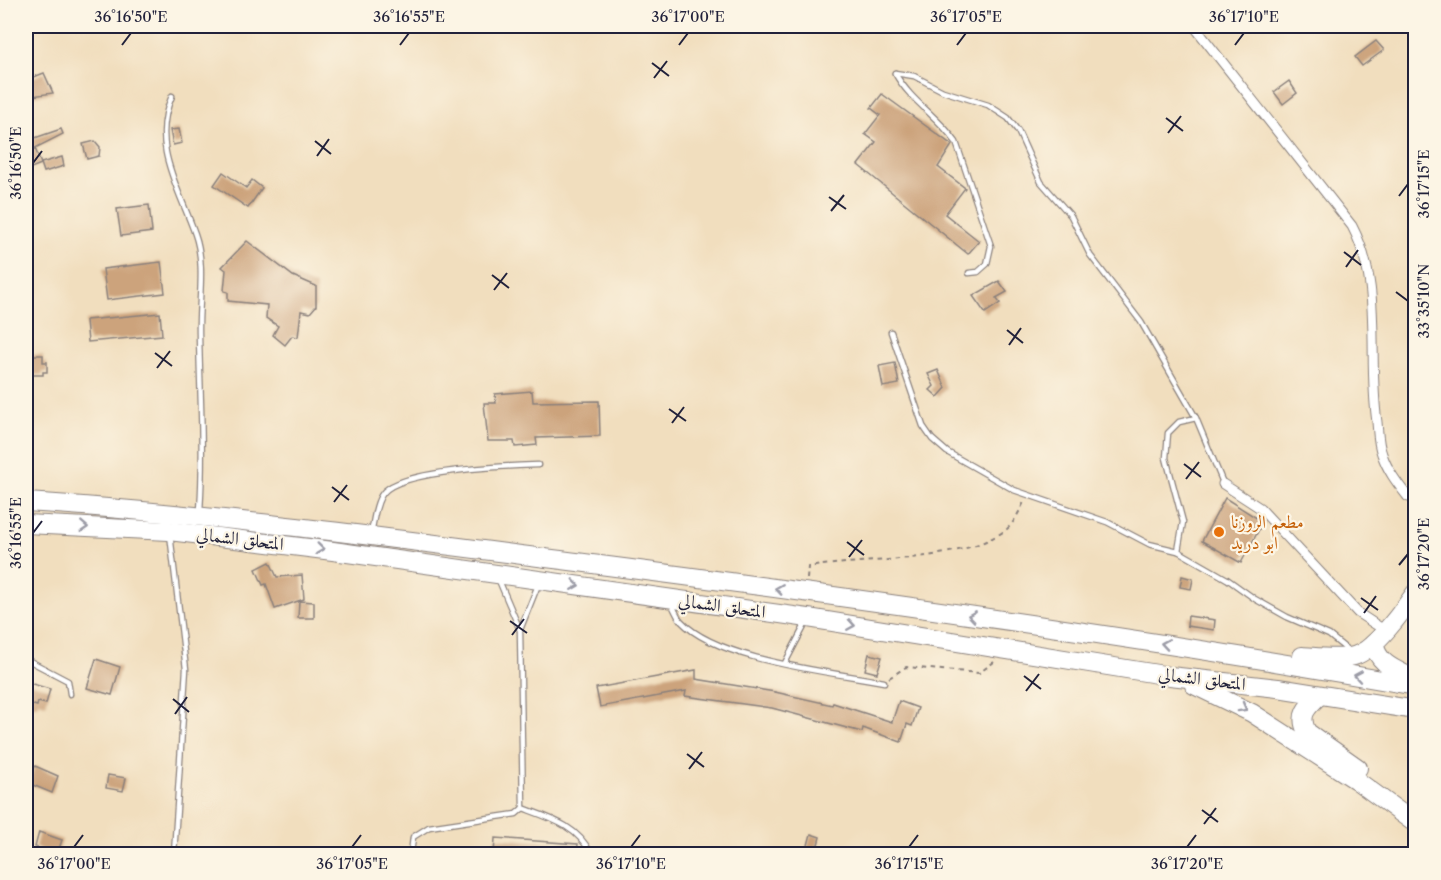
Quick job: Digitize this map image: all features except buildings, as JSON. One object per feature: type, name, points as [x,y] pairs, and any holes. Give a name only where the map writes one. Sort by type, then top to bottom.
[{"type":"highway","name":"المتحلق الشمالي","points":[[26,502],[200,517],[370,536],[805,593],[1220,653],[1416,686]]},
{"type":"highway","name":"المتحلق الشمالي","points":[[26,524],[169,531],[496,573],[808,618],[1170,676],[1278,688],[1416,710]]},
{"type":"highway","points":[[1220,653],[1324,658],[1355,656],[1379,637],[1416,592]]},
{"type":"highway","points":[[1379,637],[1377,654],[1385,664],[1416,680]]},
{"type":"highway","points":[[1170,676],[1216,693],[1252,713],[1356,780],[1416,824]]},
{"type":"highway","points":[[1320,695],[1304,709],[1302,723],[1307,732],[1416,808]]},
{"type":"street","points":[[1194,26],[1352,226],[1362,246],[1370,275],[1374,401],[1381,453],[1391,475],[1408,497],[1416,497]]},
{"type":"street","points":[[1223,484],[1260,508],[1379,637]]},
{"type":"lane","points":[[969,273],[978,272],[987,264],[991,246],[956,142],[948,131],[904,90],[895,73],[914,76],[943,91],[988,105],[1008,118],[1018,131],[1041,182],[1071,216],[1090,255],[1141,322],[1196,418],[1223,484]]},
{"type":"lane","points":[[172,96],[163,135],[165,153],[178,195],[196,235],[201,258],[199,333],[203,458],[200,517]]},
{"type":"lane","points":[[891,332],[923,426],[932,439],[947,452],[1027,497],[1107,522],[1149,544],[1178,551],[1227,579],[1254,599],[1287,617],[1329,635],[1355,656]]},
{"type":"lane","points":[[1178,551],[1184,522],[1166,458],[1168,433],[1179,422],[1196,418]]},
{"type":"lane","points":[[370,536],[381,496],[390,487],[444,472],[538,465]]},
{"type":"lane","points":[[169,531],[186,669],[174,855]]},
{"type":"lane","points":[[496,573],[520,630],[523,808]]},
{"type":"lane","points":[[520,630],[540,580]]},
{"type":"lane","points":[[667,598],[680,620],[691,629],[731,651],[884,682]]},
{"type":"lane","points":[[785,663],[808,618]]},
{"type":"lane","points":[[26,659],[68,681],[70,694]]},
{"type":"lane","points":[[411,855],[413,837],[429,827],[516,814],[523,808]]},
{"type":"lane","points":[[523,808],[560,822],[577,834],[591,855]]},
{"type":"path","points":[[805,593],[808,567],[870,559],[909,558],[972,548],[1009,528],[1027,497]]},
{"type":"path","points":[[884,682],[906,667],[979,673],[1011,651]]},
{"type":"place","name":"مطعم الروزنا ابو دريد","points":[[1219,532]]}]
